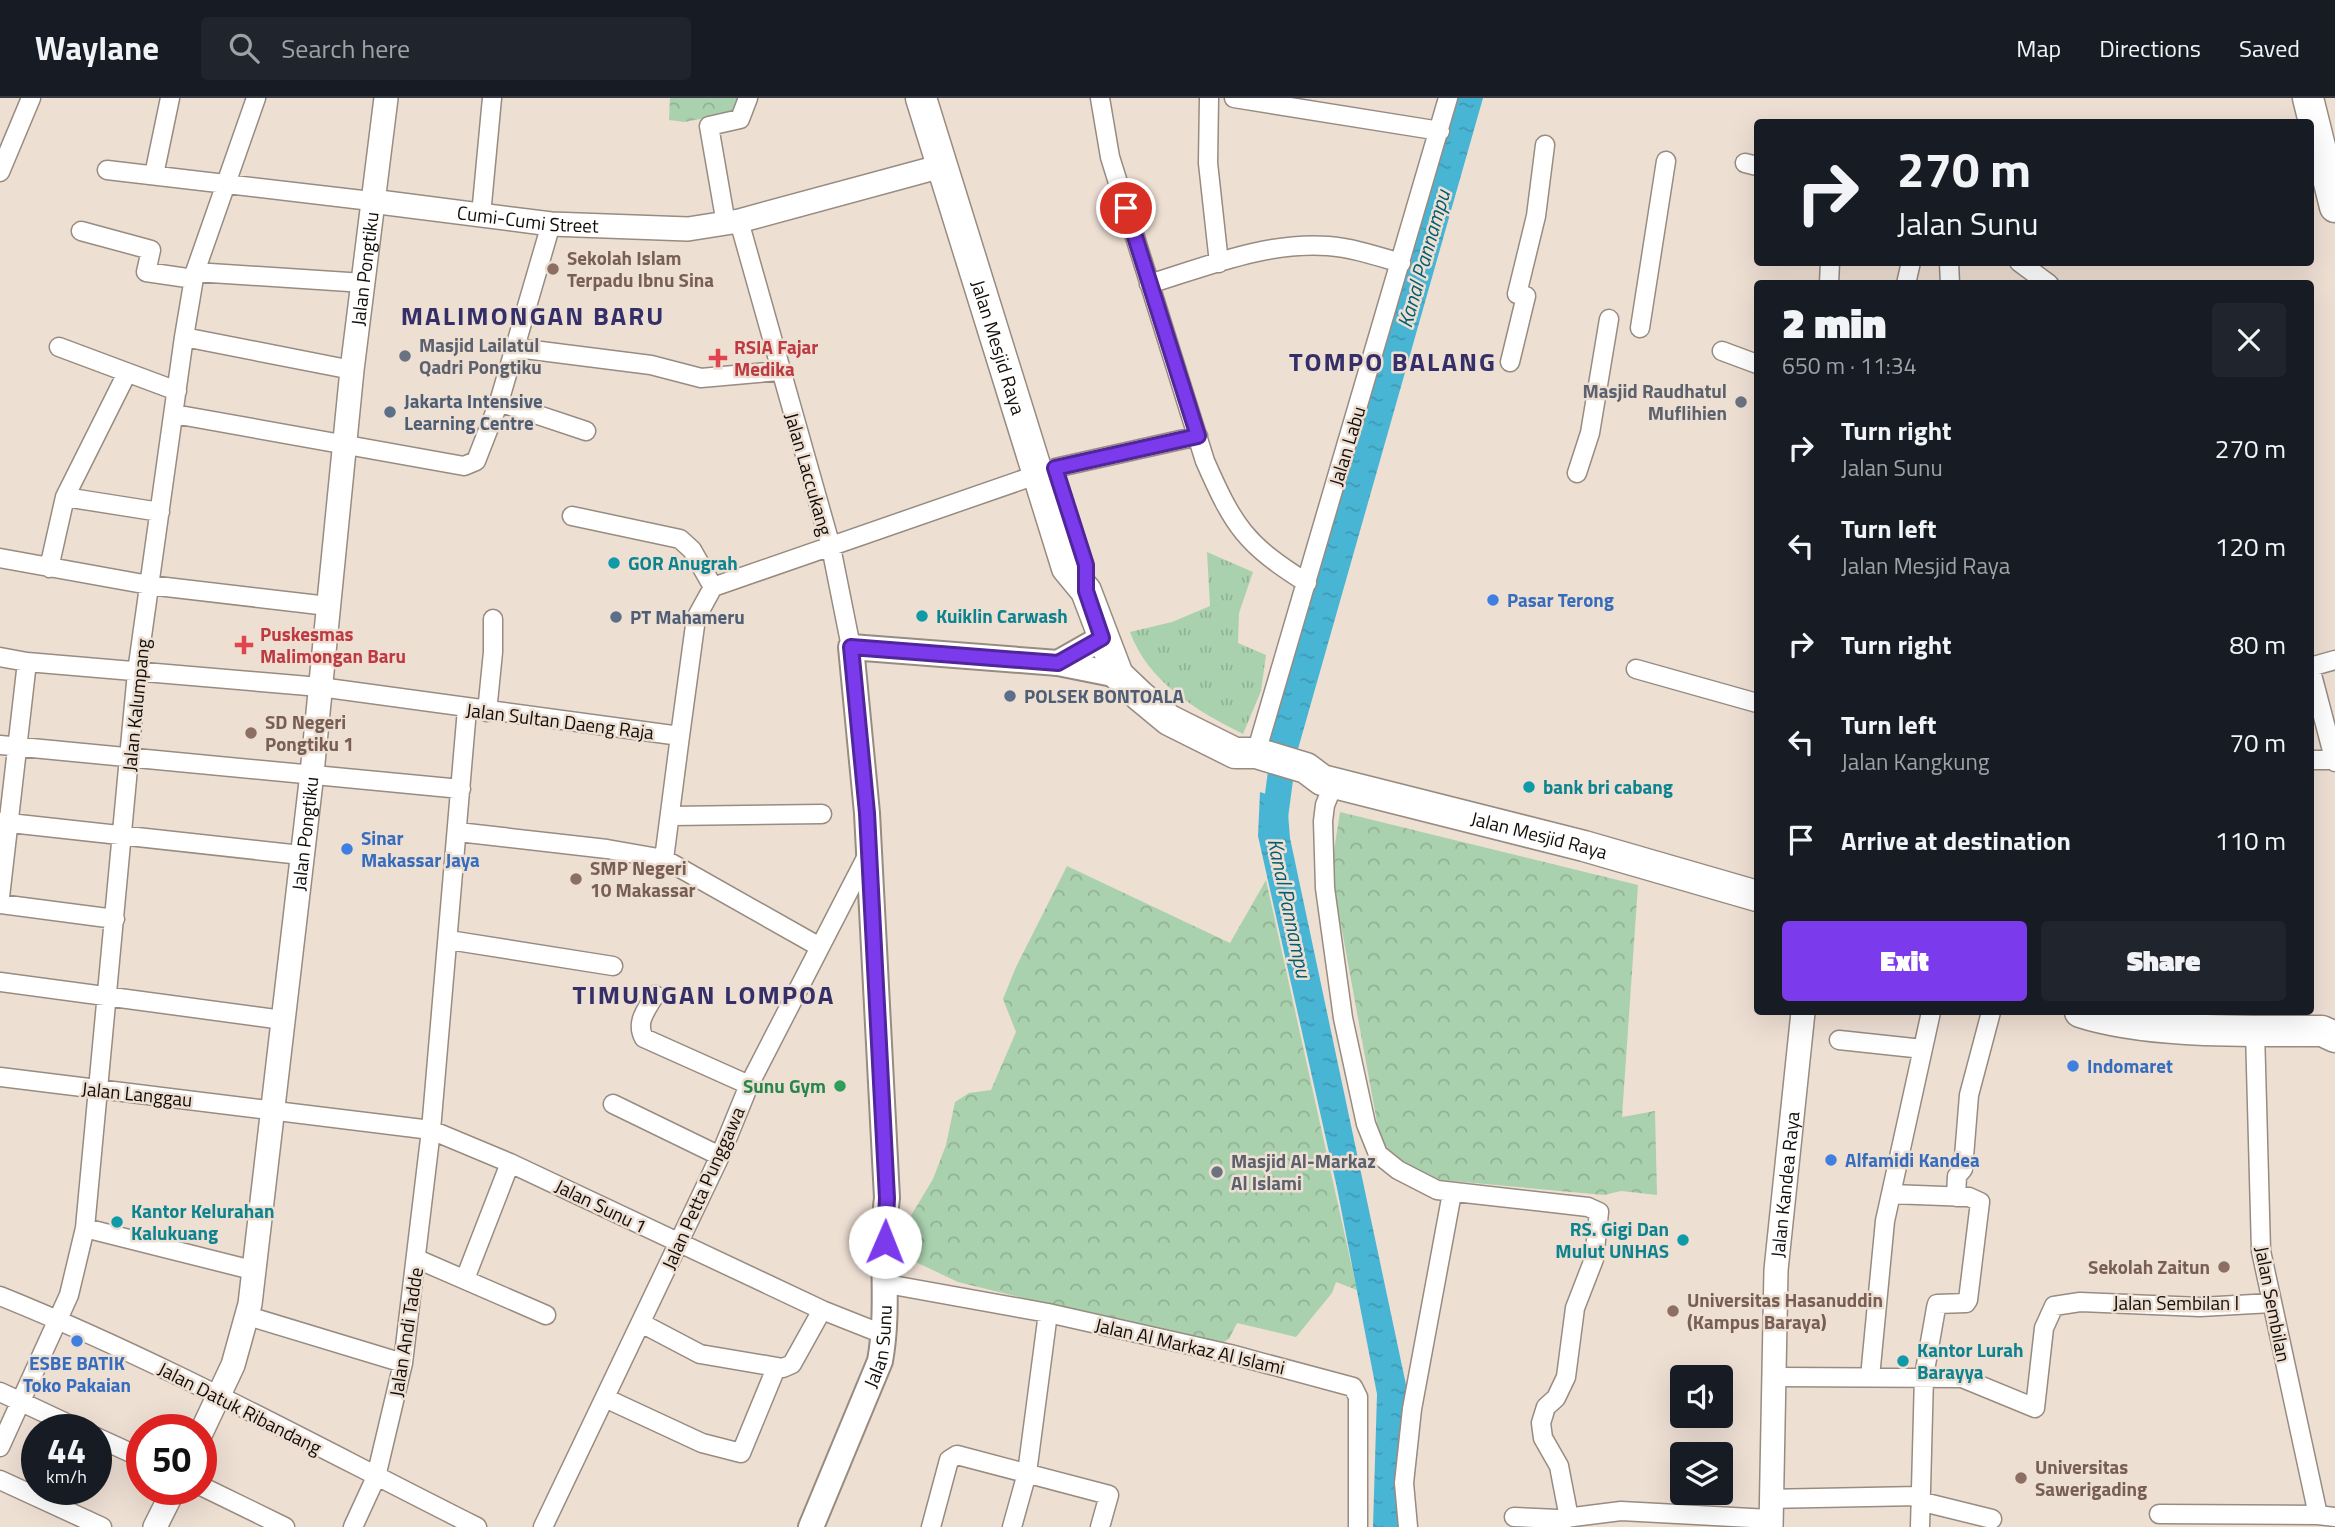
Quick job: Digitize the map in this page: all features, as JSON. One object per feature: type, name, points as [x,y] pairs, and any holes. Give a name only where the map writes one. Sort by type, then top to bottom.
[{"type":"highway","name":"Jalan Mesjid Raya","points":[[921,98],[942,166],[966,211]]},
{"type":"highway","name":"Jalan Mesjid Raya","points":[[940,98],[966,211],[1047,471],[1067,568],[1086,591],[1118,674],[1169,720],[1283,768],[1584,846],[1754,894]]},
{"type":"highway","points":[[2308,98],[2313,119]]},
{"type":"highway","points":[[2314,122],[2335,207]]},
{"type":"highway","points":[[2099,1015],[2161,1025],[2255,1031],[2331,1031]]},
{"type":"main road","points":[[1058,663],[1102,638]]},
{"type":"main road","points":[[851,647],[1058,663],[1118,674]]},
{"type":"main road","name":"Jalan Sunu","points":[[811,1527],[872,1381],[885,1335],[887,1284],[884,1221],[887,1198],[869,852],[851,647]]},
{"type":"street","points":[[0,172],[31,98]]},
{"type":"street","points":[[154,174],[170,98]]},
{"type":"street","name":"Jalan Kalumpang","points":[[0,1447],[69,1295],[85,1228],[124,837],[137,671],[184,337],[195,276],[223,185],[256,98]]},
{"type":"street","name":"Jalan Pongtiku","points":[[210,1414],[238,1352],[248,1316],[312,773],[352,370],[386,98]]},
{"type":"street","points":[[481,215],[492,98]]},
{"type":"street","name":"Jalan Laccukang","points":[[748,98],[740,119],[709,126],[733,223],[831,547],[851,647]]},
{"type":"street","points":[[1100,98],[1110,157],[1205,461],[1233,521],[1266,558],[1307,583]]},
{"type":"street","points":[[1209,98],[1208,163],[1219,263]]},
{"type":"street","points":[[1234,98],[1440,131]]},
{"type":"street","name":"Jalan Labu","points":[[1448,98],[1307,583],[1283,768],[1325,805],[1322,821],[1324,877],[1343,1018],[1366,1125],[1378,1154],[1398,1170],[1437,1190],[1588,1207],[1599,1212],[1594,1259],[1575,1308],[1566,1377],[1556,1398],[1546,1407],[1541,1423],[1543,1438],[1559,1466],[1569,1518]]},
{"type":"street","points":[[1510,362],[1536,216],[1545,145]]},
{"type":"street","points":[[1640,328],[1666,161]]},
{"type":"street","name":"Cumi-Cumi Street","points":[[107,170],[551,224],[688,229],[733,223],[942,166]]},
{"type":"street","points":[[174,414],[344,446],[471,465],[480,456],[517,348],[551,224]]},
{"type":"street","points":[[81,231],[151,250],[146,272],[364,283]]},
{"type":"street","points":[[1149,284],[1262,251],[1309,245],[1353,250],[1401,263]]},
{"type":"street","points":[[2024,266],[2044,280]]},
{"type":"street","points":[[1577,473],[1590,433],[1609,319]]},
{"type":"street","points":[[184,337],[352,370]]},
{"type":"street","points":[[59,347],[177,391]]},
{"type":"street","points":[[517,348],[651,365],[701,378],[779,371]]},
{"type":"street","points":[[1722,351],[1754,363]]},
{"type":"street","points":[[49,568],[65,497],[127,373]]},
{"type":"street","points":[[499,402],[586,431]]},
{"type":"street","points":[[572,516],[680,539],[692,550],[713,587],[1047,471],[1198,436]]},
{"type":"street","points":[[65,497],[160,512]]},
{"type":"street","points":[[0,558],[149,585],[328,606]]},
{"type":"street","name":"Jalan Sultan Daeng Raja","points":[[0,657],[27,662],[320,687],[487,712],[680,736],[696,618],[713,587]]},
{"type":"street","points":[[487,712],[493,652],[493,619]]},
{"type":"street","points":[[2314,666],[2335,660]]},
{"type":"street","points":[[0,897],[9,745],[27,662]]},
{"type":"street","points":[[1636,669],[1754,702]]},
{"type":"street","points":[[2314,682],[2334,758],[2314,760]]},
{"type":"street","name":"Jalan Andi Tadde","points":[[353,1527],[376,1477],[403,1363],[431,1130],[467,709]]},
{"type":"street","points":[[664,859],[680,736]]},
{"type":"street","points":[[9,745],[461,789]]},
{"type":"street","points":[[671,816],[822,814]]},
{"type":"street","points":[[4,823],[301,855]]},
{"type":"street","points":[[458,832],[664,859],[818,946]]},
{"type":"street","name":"Jalan Petta Punggawa","points":[[543,1527],[720,1156],[750,1085],[818,946],[869,852]]},
{"type":"street","points":[[0,904],[115,919]]},
{"type":"street","points":[[449,940],[613,966]]},
{"type":"street","points":[[0,982],[283,1020]]},
{"type":"street","points":[[655,995],[640,1021],[644,1038],[750,1085]]},
{"type":"street","name":"Jalan Kandea Raya","points":[[1770,1515],[1776,1270],[1802,1015]]},
{"type":"street","points":[[1870,1377],[1885,1221],[1930,1015]]},
{"type":"street","points":[[1956,1197],[1957,1176],[1963,1169],[1969,1095],[1990,1015]]},
{"type":"street","name":"Jalan Sembilan","points":[[2255,1031],[2259,1224],[2264,1274],[2327,1516]]},
{"type":"street","points":[[1839,1040],[1923,1049]]},
{"type":"street","name":"Jalan Langgau","points":[[0,1077],[431,1130]]},
{"type":"street","points":[[613,1104],[720,1156]]},
{"type":"street","name":"Jalan Sunu 1","points":[[431,1130],[510,1163],[822,1310],[885,1335]]},
{"type":"street","points":[[465,1279],[510,1163]]},
{"type":"street","points":[[1408,1527],[1404,1483],[1412,1409],[1452,1193]]},
{"type":"street","points":[[1891,1194],[1975,1198],[1980,1202],[1970,1291],[1966,1303],[1937,1304],[1924,1376],[1920,1527]]},
{"type":"street","points":[[85,1228],[252,1270]]},
{"type":"street","points":[[417,1259],[546,1315]]},
{"type":"street","name":"Jalan Al Markaz Al Islami","points":[[887,1284],[1048,1313],[1230,1354],[1353,1387],[1358,1397],[1358,1527]]},
{"type":"street","name":"Jalan Datuk Ribandang","points":[[0,1296],[59,1320],[219,1396],[477,1527]]},
{"type":"street","name":"Jalan Sembilan I","points":[[1924,1376],[1971,1380],[2035,1408],[2047,1318],[2054,1306],[2080,1302],[2200,1307],[2272,1303]]},
{"type":"street","points":[[641,1323],[700,1354],[776,1368],[792,1364],[822,1310]]},
{"type":"street","points":[[1012,1527],[1027,1473],[1048,1313]]},
{"type":"street","points":[[248,1316],[403,1363]]},
{"type":"street","points":[[605,1398],[702,1443],[741,1453],[776,1368]]},
{"type":"street","points":[[1772,1377],[1924,1376]]},
{"type":"street","points":[[0,1392],[47,1414]]},
{"type":"street","points":[[932,1527],[951,1456],[964,1455],[1109,1495],[1100,1527]]},
{"type":"street","points":[[0,1480],[102,1527]]},
{"type":"street","points":[[217,1494],[285,1527]]},
{"type":"street","points":[[1514,1517],[1569,1518],[1620,1511],[1770,1515],[1919,1499],[1992,1519]]},
{"type":"street","points":[[155,1527],[166,1505]]},
{"type":"street","points":[[2159,1514],[2327,1516]]},
{"type":"green space","points":[[670,98],[742,98],[734,113],[684,122],[669,120]]},
{"type":"green space","points":[[1207,552],[1253,572],[1239,613],[1238,643],[1266,655],[1261,691],[1243,734],[1176,693],[1149,666],[1130,632],[1172,622],[1210,606]]},
{"type":"green space","points":[[1340,812],[1638,885],[1622,1117],[1655,1111],[1657,1195],[1621,1191],[1604,1195],[1441,1180],[1396,1159],[1380,1139],[1331,870]]},
{"type":"green space","points":[[1067,866],[1230,943],[1266,880],[1357,1290],[1336,1282],[1332,1293],[1296,1337],[1237,1323],[1229,1339],[1217,1346],[958,1282],[907,1258],[900,1246],[900,1234],[933,1179],[946,1145],[955,1102],[969,1093],[991,1090],[1016,1032],[1003,999],[1016,967]]},
{"type":"water","points":[[1455,98],[1483,98],[1298,749],[1268,742]]},
{"type":"water","points":[[1260,792],[1287,801],[1290,838],[1408,1394],[1405,1527],[1373,1527],[1377,1394],[1337,1188],[1258,836]]},
{"type":"waterway","name":"Kanal Pannampu","points":[[1273,832],[1285,742]]},
{"type":"place","name":"Sekolah Islam Terpadu Ibnu Sina","points":[[553,269]]},
{"type":"place","name":"Masjid Lailatul Qadri Pongtiku","points":[[405,356]]},
{"type":"place","name":"RSIA Fajar Medika","points":[[718,358]]},
{"type":"place","name":"Masjid Raudhatul Muflihien","points":[[1741,402]]},
{"type":"place","name":"Jakarta Intensive Learning Centre","points":[[390,412]]},
{"type":"place","name":"GOR Anugrah","points":[[614,563]]},
{"type":"place","name":"Pasar Terong","points":[[1493,600]]},
{"type":"place","name":"Kuiklin Carwash","points":[[922,616]]},
{"type":"place","name":"PT Mahameru","points":[[616,617]]},
{"type":"place","name":"Puskesmas Malimongan Baru","points":[[244,645]]},
{"type":"place","name":"POLSEK BONTOALA","points":[[1010,696]]},
{"type":"place","name":"SD Negeri Pongtiku 1","points":[[251,733]]},
{"type":"place","name":"bank bri cabang","points":[[1529,787]]},
{"type":"place","name":"Sinar Makassar Jaya","points":[[347,849]]},
{"type":"place","name":"SMP Negeri 10 Makassar","points":[[576,879]]},
{"type":"place","name":"Indomaret","points":[[2073,1066]]},
{"type":"place","name":"Sunu Gym","points":[[840,1086]]},
{"type":"place","name":"Alfamidi Kandea","points":[[1831,1160]]},
{"type":"place","name":"Masjid Al-Markaz Al Islami","points":[[1217,1172]]},
{"type":"place","name":"Kantor Kelurahan Kalukuang","points":[[117,1222]]},
{"type":"place","name":"RS. Gigi Dan Mulut UNHAS","points":[[1683,1240]]},
{"type":"place","name":"Sekolah Zaitun","points":[[2224,1267]]},
{"type":"place","name":"Universitas Hasanuddin (Kampus Baraya)","points":[[1673,1311]]},
{"type":"place","name":"ESBE BATIK Toko Pakaian","points":[[77,1341]]},
{"type":"place","name":"Kantor Lurah Barayya","points":[[1903,1361]]},
{"type":"place","name":"Universitas Sawerigading","points":[[2021,1478]]},
{"type":"district","name":"MALIMONGAN BARU","points":[[533,316]]},
{"type":"district","name":"TOMPO BALANG","points":[[1393,362]]},
{"type":"district","name":"TIMUNGAN LOMPOA","points":[[704,995]]},
{"type":"route","points":[[885,1242],[887,1198],[867,813],[851,647],[1058,663],[1102,638],[1086,591],[1086,565],[1055,468],[1198,436],[1126,208]]}]
